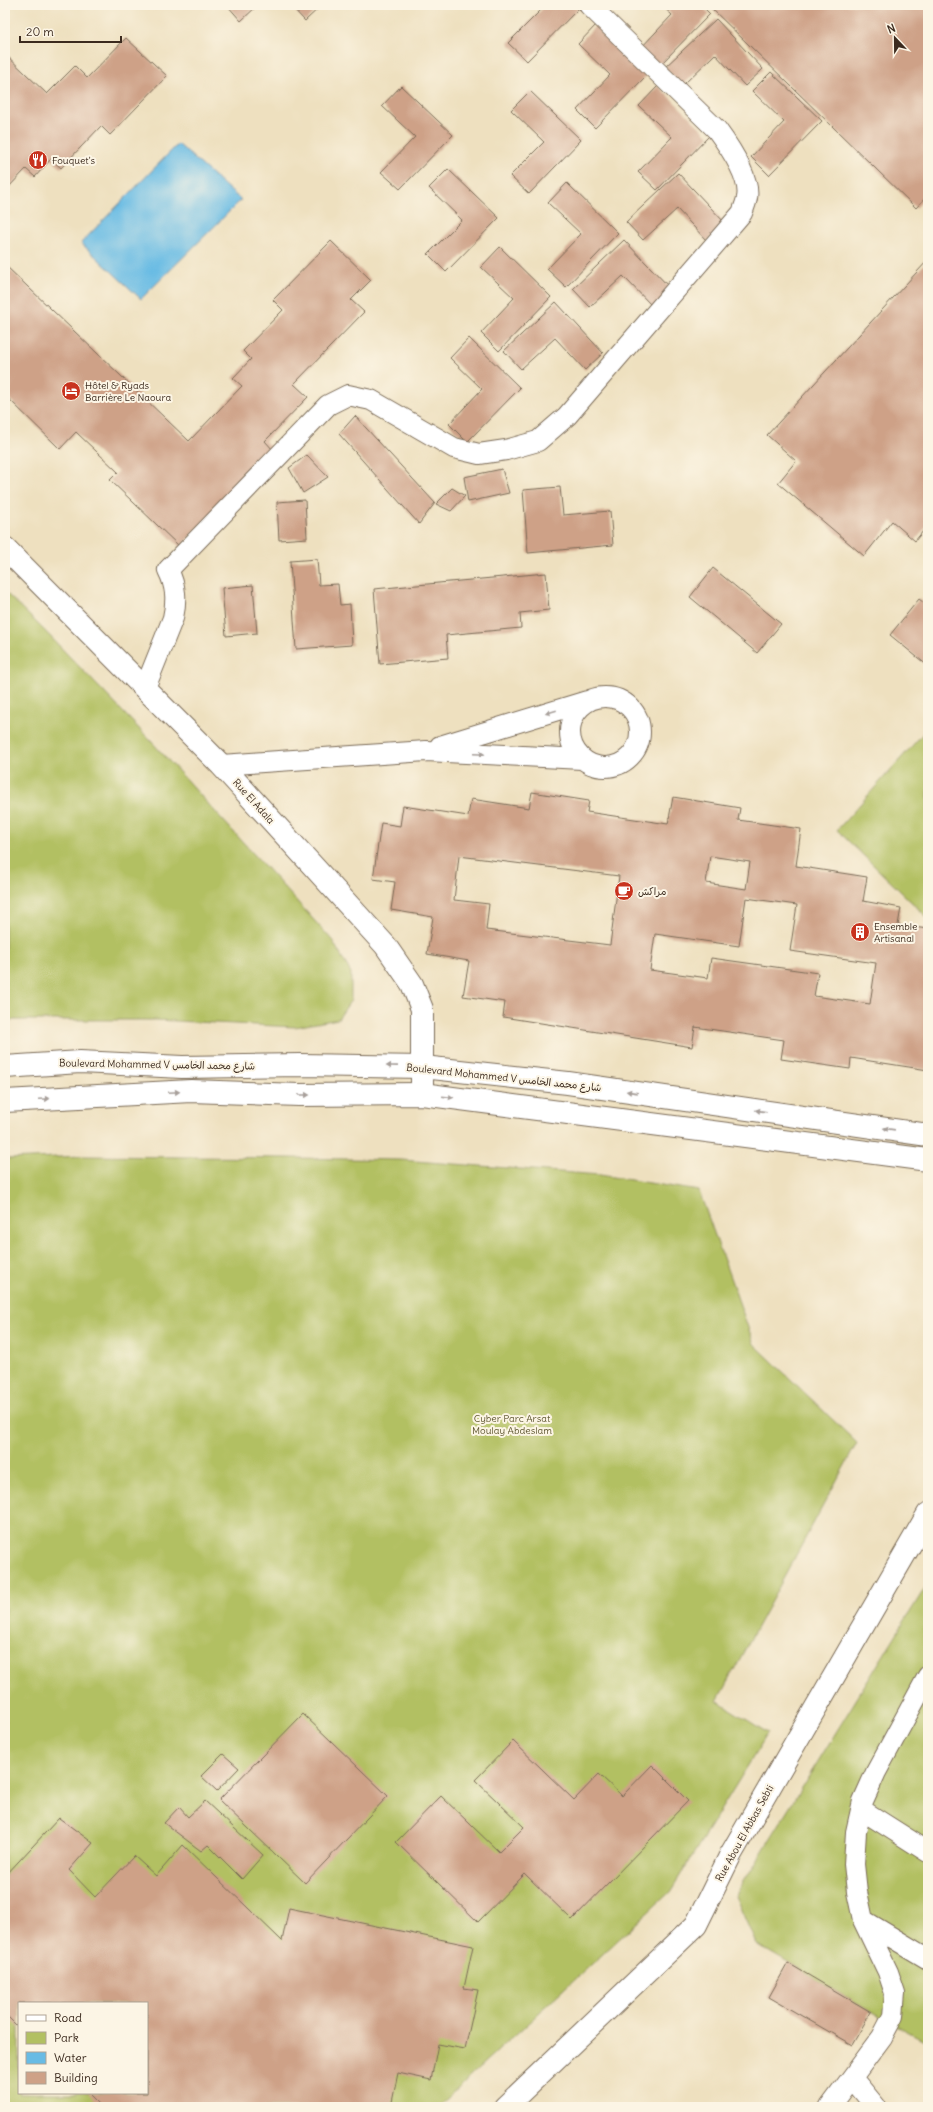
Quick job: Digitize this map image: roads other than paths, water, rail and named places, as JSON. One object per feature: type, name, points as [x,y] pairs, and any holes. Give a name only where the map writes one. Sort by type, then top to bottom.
[{"type":"main road","name":"Rue El Adala","points":[[5,548],[221,765],[385,945],[412,984],[422,1009],[422,1094]]},
{"type":"main road","name":"Boulevard Mohammed V شارع محمد الخامس","points":[[5,1067],[80,1062],[182,1066],[300,1065],[423,1067],[568,1083],[928,1135]]},
{"type":"main road","points":[[5,1101],[191,1091],[299,1095],[422,1094],[928,1160]]},
{"type":"main road","name":"Rue Abou El Abbas Sebti","points":[[505,2107],[696,1925],[731,1854],[928,1514]]},
{"type":"lane","points":[[145,688],[173,618],[176,606],[175,587],[168,570],[328,405],[348,395],[371,400],[454,448],[479,454],[506,450],[538,441],[567,416],[742,213],[748,196],[743,175],[735,153],[717,130],[589,5]]},
{"type":"lane","points":[[426,751],[588,701],[602,697],[616,698],[628,705],[636,716],[640,730],[639,743],[632,755],[621,764],[608,768],[594,766],[582,759],[573,749],[569,735],[571,721],[578,709],[588,701]]},
{"type":"lane","points":[[221,765],[426,751],[582,759]]},
{"type":"lane","points":[[830,2107],[882,2037],[894,2016],[895,1994],[888,1972],[863,1920],[857,1892],[854,1864],[856,1832],[862,1810],[876,1772],[928,1676]]},
{"type":"lane","points":[[862,1810],[928,1852]]},
{"type":"lane","points":[[863,1920],[928,1959]]},
{"type":"lane","points":[[852,2078],[876,2107]]},
{"type":"water","points":[[178,144],[241,200],[141,299],[81,243]]},
{"type":"place","name":"Fouquet's","points":[[38,160]]},
{"type":"place","name":"Hôtel & Ryads Barrière Le Naoura","points":[[71,391]]},
{"type":"place","name":"مراكش","points":[[624,891]]},
{"type":"place","name":"Ensemble Artisanal","points":[[860,932]]},
{"type":"park label","name":"Cyber Parc Arsat Moulay Abdeslam","points":[[512,1424]]}]
